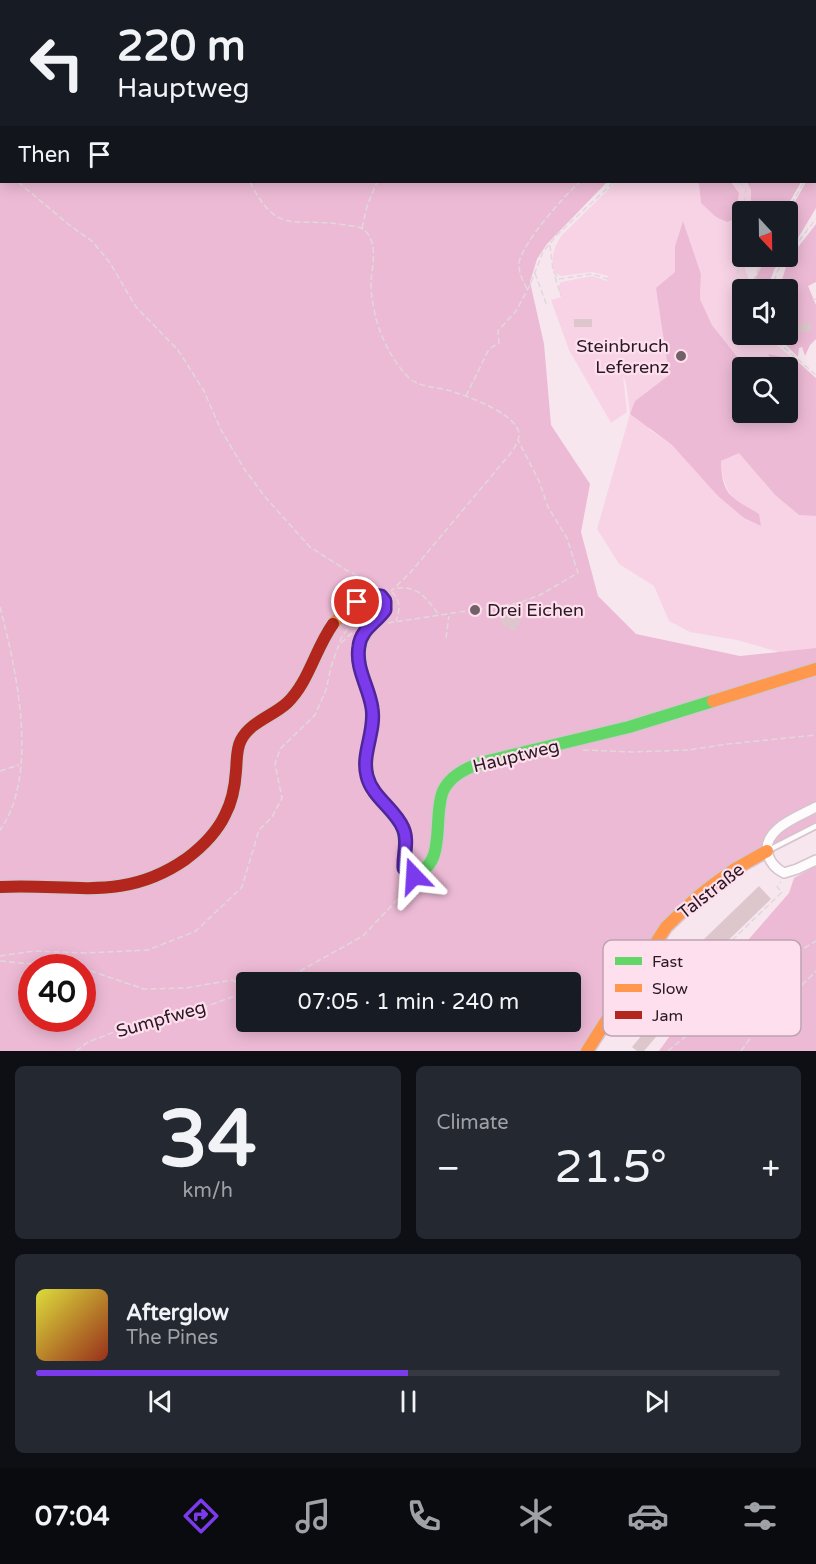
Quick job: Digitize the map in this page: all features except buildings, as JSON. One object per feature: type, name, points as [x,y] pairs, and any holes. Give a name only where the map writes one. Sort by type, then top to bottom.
[{"type":"street","points":[[0,887],[50,886],[100,889],[124,887],[152,878],[194,853],[219,828],[231,806],[235,791],[239,746],[243,736],[252,727],[273,716],[287,704],[303,683],[319,646],[329,630],[362,598],[374,595],[381,596],[385,605],[382,613],[362,637],[358,651],[360,669],[372,708],[373,722],[366,757],[366,775],[374,790],[404,828],[406,843],[404,868],[409,874],[417,875]]},
{"type":"street","name":"Hauptweg","points":[[417,875],[426,870],[432,859],[437,836],[440,799],[452,777],[462,770],[480,763],[629,727],[816,669]]},
{"type":"street","points":[[767,851],[768,842],[774,833],[787,822],[816,807]]},
{"type":"street","name":"Talstraße","points":[[658,940],[666,927],[696,898],[735,869],[767,851],[774,867],[784,873],[816,860]]},
{"type":"street","name":"Talstraße","points":[[587,1051],[603,1026]]},
{"type":"lane","points":[[767,851],[816,826]]},
{"type":"path","points":[[19,183],[93,242],[110,263],[136,307],[168,339],[186,362],[204,391],[227,440],[245,470],[266,498],[310,547],[346,570],[368,580],[374,595]]},
{"type":"path","points":[[251,183],[267,208],[285,221],[337,223],[362,229],[368,236],[372,247],[372,296],[376,321],[390,351],[412,381],[466,397],[505,414],[512,420],[518,428],[518,440],[539,481],[548,507],[567,538],[578,573],[528,601],[396,622],[372,623]]},
{"type":"path","points":[[362,229],[376,183]]},
{"type":"path","points":[[527,289],[519,265],[524,248],[566,194],[579,183]]},
{"type":"path","points":[[466,397],[489,349],[499,343],[498,331],[516,311],[535,272],[539,257],[549,244],[613,183]]},
{"type":"path","points":[[740,183],[746,189],[744,201]]},
{"type":"path","points":[[793,201],[803,183]]},
{"type":"path","points":[[798,242],[816,219]]},
{"type":"path","points":[[549,244],[551,262],[561,296]]},
{"type":"path","points":[[535,272],[547,306]]},
{"type":"path","points":[[555,276],[563,279],[592,274],[608,279]]},
{"type":"path","points":[[781,345],[816,375]]},
{"type":"path","points":[[396,622],[400,607],[399,601],[391,591],[396,588],[504,461],[518,440]]},
{"type":"path","points":[[396,588],[417,590],[426,597],[439,615]]},
{"type":"path","points":[[0,607],[18,692],[21,730],[18,790],[0,830]]},
{"type":"path","points":[[446,638],[449,614]]},
{"type":"path","points":[[340,643],[342,636],[356,617]]},
{"type":"path","points":[[574,741],[583,750],[632,752],[689,750],[816,735]]},
{"type":"path","points":[[0,771],[20,765]]},
{"type":"path","points":[[296,972],[363,936],[397,901],[417,875]]},
{"type":"path","points":[[732,940],[782,892],[777,887]]},
{"type":"path","points":[[801,951],[816,941]]},
{"type":"path","points":[[0,961],[18,963]]},
{"type":"path","points":[[801,986],[816,971]]},
{"type":"path","points":[[96,973],[144,989],[186,988],[232,980],[236,982]]},
{"type":"path","name":"Sumpfweg","points":[[76,1051],[88,1042],[130,1026],[176,1018],[236,995]]},
{"type":"path","points":[[668,1051],[686,1036]]},
{"type":"path","points":[[741,1051],[752,1036]]},
{"type":"shaded area","points":[[0,183],[606,183],[547,244],[537,259],[530,282],[544,344],[551,425],[590,484],[581,532],[598,596],[636,634],[740,656],[816,648],[816,826],[784,841],[678,915],[661,940],[603,940],[603,1027],[587,1051],[0,1051]]},
{"type":"shaded area","points":[[615,183],[698,183],[701,203],[739,193],[732,183],[748,183],[751,190],[751,201],[732,201],[732,267],[746,267],[749,279],[732,279],[732,345],[776,345],[792,357],[769,355],[770,357],[737,357],[712,325],[700,299],[701,274],[683,222],[675,246],[675,272],[657,288],[669,375],[635,401],[650,430],[672,445],[744,518],[761,526],[733,498],[722,473],[721,461],[739,452],[775,495],[799,515],[816,516],[816,652],[796,657],[737,640],[690,632],[669,621],[654,586],[619,564],[597,529],[630,414],[626,383],[623,376],[627,412],[611,423],[569,350],[551,300],[561,297],[558,287],[561,282],[592,276],[607,281],[608,276],[592,272],[561,276],[554,272],[555,248],[562,235]]},
{"type":"shaded area","points":[[698,183],[732,183],[739,193],[738,201],[732,201],[732,220],[727,222],[716,217],[701,203]]},
{"type":"shaded area","points":[[748,183],[800,183],[790,201],[751,201],[751,190]]},
{"type":"shaded area","points":[[805,183],[816,183],[816,208],[798,238],[798,201],[795,201]]},
{"type":"shaded area","points":[[683,221],[701,274],[700,299],[712,325],[737,357],[732,357],[732,423],[798,423],[798,362],[816,378],[816,516],[799,515],[775,495],[739,453],[721,461],[726,489],[735,499],[759,514],[761,526],[744,518],[718,496],[672,445],[630,414],[635,401],[669,375],[656,288],[675,272],[675,246]]},
{"type":"shaded area","points":[[816,224],[816,282],[808,286],[816,305],[816,339],[805,356],[802,347],[799,348],[798,357],[786,345],[798,345],[798,279],[782,279],[786,267],[798,267],[798,247]]},
{"type":"shaded area","points":[[761,267],[776,267],[771,279],[755,279]]},
{"type":"shaded area","points":[[816,866],[816,1051],[659,1051],[670,1036],[801,1036],[801,940],[748,940],[789,893],[794,878]]},
{"type":"traffic: fast","points":[[405,853],[404,869],[413,875],[424,870],[431,862],[435,851],[443,791],[454,777],[469,768],[480,763],[629,727],[713,701]]},
{"type":"traffic: slow","points":[[333,624],[360,600],[381,596],[385,603],[381,615],[366,633],[359,649],[360,667],[372,714],[366,770],[372,789],[402,828],[405,853]]},
{"type":"traffic: slow","points":[[713,701],[816,669]]},
{"type":"traffic: slow","points":[[658,940],[666,927],[696,898],[735,869],[767,851]]},
{"type":"traffic: slow","points":[[587,1051],[603,1026]]},
{"type":"traffic: jam","points":[[0,887],[96,888],[118,886],[163,873],[186,859],[213,834],[227,810],[234,788],[237,751],[241,740],[250,728],[281,708],[295,695],[333,624]]},
{"type":"place","name":"Steinbruch Leferenz","points":[[681,356]]},
{"type":"place","name":"Drei Eichen","points":[[475,610]]},
{"type":"route","points":[[357,602],[371,595],[381,596],[385,601],[385,610],[366,630],[358,651],[360,669],[370,697],[373,722],[366,757],[366,775],[374,790],[404,828],[406,843],[404,868],[406,872],[414,876]]}]
